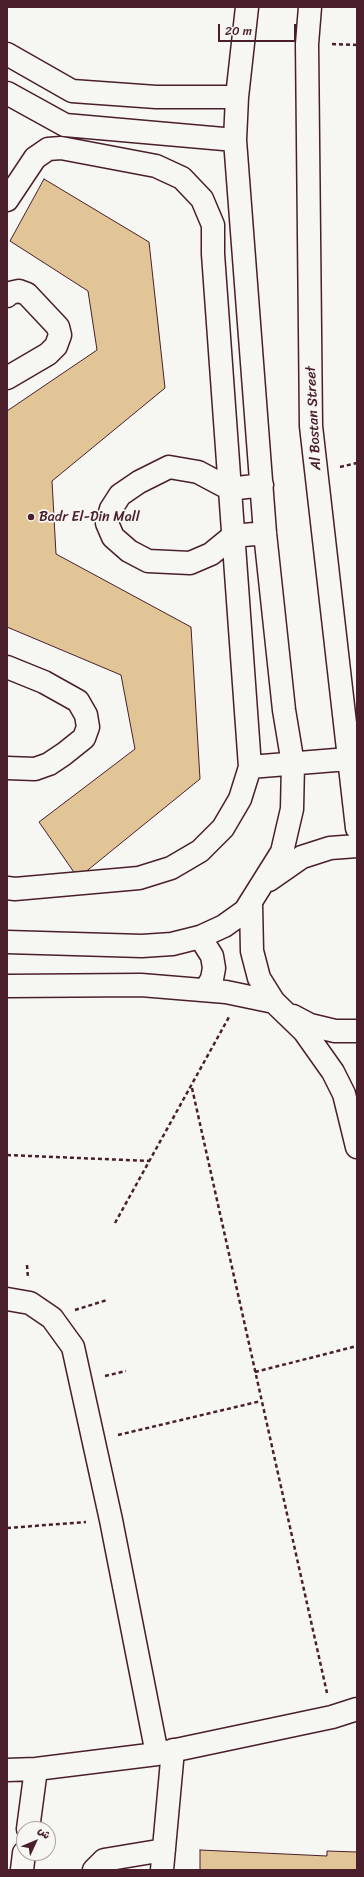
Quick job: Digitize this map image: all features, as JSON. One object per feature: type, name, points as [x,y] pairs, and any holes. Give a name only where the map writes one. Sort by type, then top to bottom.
[{"type":"street","points":[[7,942],[142,946],[172,944],[200,937],[224,926],[245,911],[256,896],[282,852],[292,809],[293,764],[284,710],[266,533],[235,140],[236,97],[247,7]]},
{"type":"street","name":"Al Bostan Street","points":[[310,7],[307,44],[311,426],[357,828]]},
{"type":"street","points":[[7,54],[72,91],[156,96],[236,97]]},
{"type":"street","points":[[61,148],[72,91]]},
{"type":"street","points":[[7,93],[65,125],[235,140]]},
{"type":"street","points":[[7,200],[35,158],[48,149],[61,148],[156,166],[182,178],[202,199],[213,225],[213,254],[250,767],[240,799],[223,828],[200,851],[171,868],[139,878],[15,889],[7,888]]},
{"type":"street","points":[[7,378],[48,354],[56,346],[60,335],[58,327],[27,294],[19,291],[8,292]]},
{"type":"street","points":[[262,485],[230,489],[198,472],[170,467],[139,482],[120,495],[111,508],[107,523],[113,537],[129,551],[148,561],[190,563],[211,554],[233,536],[266,533]]},
{"type":"street","points":[[7,667],[44,682],[78,701],[86,715],[88,728],[84,738],[49,764],[35,769],[7,768]]},
{"type":"street","points":[[250,767],[348,758]]},
{"type":"street","points":[[357,846],[330,848],[302,857],[277,874],[256,896],[252,952],[260,978],[280,1008],[320,1050],[333,1072],[344,1094],[357,1147]]},
{"type":"street","points":[[200,937],[207,946],[213,962],[212,979],[206,989]]},
{"type":"street","points":[[7,986],[141,985],[206,989],[241,995],[280,1008],[310,1025],[335,1031],[357,1031]]},
{"type":"street","points":[[7,1299],[30,1303],[52,1318],[73,1347],[111,1520],[165,1752],[163,1860],[104,1860],[94,1870]]},
{"type":"street","points":[[7,1770],[36,1769],[165,1752],[332,1717],[357,1709]]},
{"type":"street","points":[[29,1821],[36,1769]]},
{"type":"path","points":[[115,1223],[192,1088],[241,995]]},
{"type":"path","points":[[192,1088],[332,1717]]},
{"type":"path","points":[[7,1154],[150,1161]]},
{"type":"path","points":[[52,1318],[107,1300]]},
{"type":"path","points":[[255,1372],[357,1346]]},
{"type":"path","points":[[115,1436],[261,1401]]},
{"type":"path","points":[[7,1528],[111,1520]]},
{"type":"building","name":"Badr El-Din Mall","points":[[44,179],[149,242],[165,388],[52,481],[56,554],[191,627],[200,779],[78,878],[39,822],[135,749],[121,675],[7,627],[7,411],[97,350],[88,291],[10,241]]},
{"type":"building","points":[[200,1850],[327,1856],[327,1851],[357,1852],[357,1870],[200,1870]]},
{"type":"place","name":"Badr El-Din Mall","points":[[31,517]]}]
